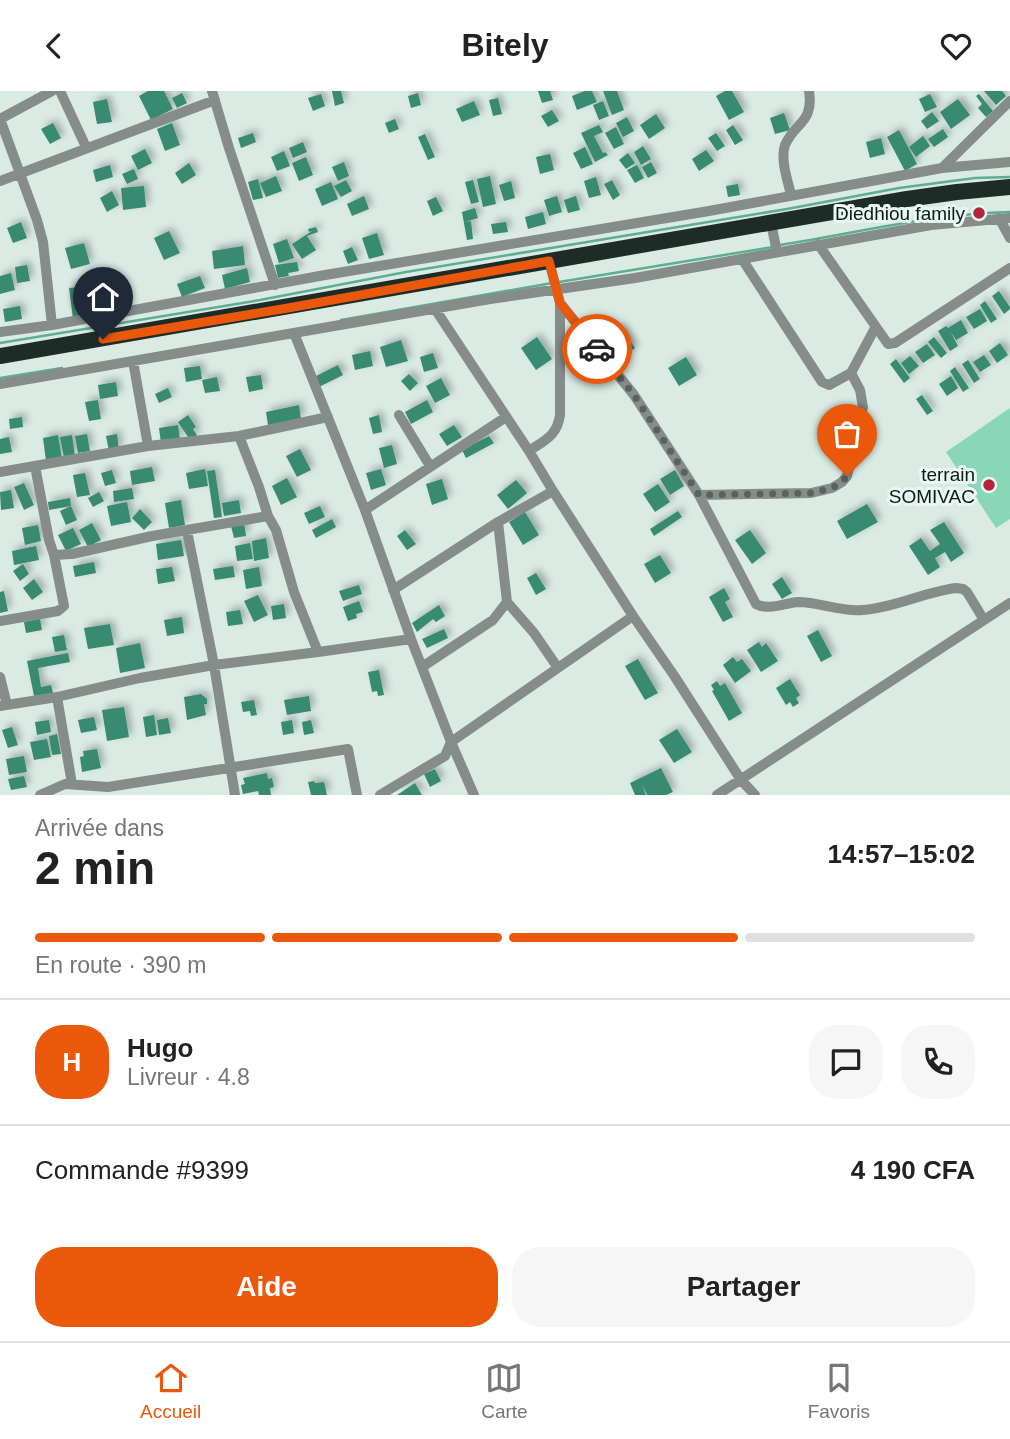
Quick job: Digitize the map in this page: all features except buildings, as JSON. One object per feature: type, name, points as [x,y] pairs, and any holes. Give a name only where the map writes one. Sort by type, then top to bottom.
[{"type":"highway","points":[[0,356],[771,223],[945,194],[1010,187]]},
{"type":"street","points":[[52,91],[0,119],[43,242],[52,325]]},
{"type":"street","points":[[60,91],[86,147]]},
{"type":"street","points":[[791,195],[784,156],[785,146],[808,114],[811,103],[809,91]]},
{"type":"street","points":[[0,181],[213,95],[275,285]]},
{"type":"street","points":[[943,168],[1010,101]]},
{"type":"street","points":[[0,332],[709,211],[943,168],[1010,162]]},
{"type":"street","points":[[0,384],[435,309],[555,284],[635,278],[931,225],[1004,218],[1010,238]]},
{"type":"street","points":[[771,223],[777,252]]},
{"type":"street","points":[[818,244],[888,344],[895,343],[1010,268]]},
{"type":"street","points":[[742,259],[822,383],[829,384],[851,373],[875,328]]},
{"type":"street","points":[[529,451],[553,433],[558,427],[561,415],[560,303],[549,261]]},
{"type":"street","points":[[560,303],[634,395],[699,495],[756,604],[763,608],[794,602],[814,602],[849,611],[866,610],[956,588],[967,592],[984,619]]},
{"type":"street","points":[[435,309],[741,780],[755,795]]},
{"type":"street","points":[[294,334],[365,510],[451,742],[474,795]]},
{"type":"street","points":[[133,361],[148,446]]},
{"type":"street","points":[[699,495],[811,493],[832,488],[842,482],[847,476],[863,407],[860,390],[851,373]]},
{"type":"street","points":[[399,415],[430,466]]},
{"type":"street","points":[[0,472],[148,446],[239,436],[328,417]]},
{"type":"street","points":[[365,510],[506,417]]},
{"type":"street","points":[[239,436],[268,516],[276,530],[294,592],[318,652]]},
{"type":"street","points":[[0,621],[58,611],[64,606],[35,466]]},
{"type":"street","points":[[393,590],[498,522],[553,491]]},
{"type":"street","points":[[54,555],[72,554],[141,538],[268,516]]},
{"type":"street","points":[[498,522],[507,602],[534,633],[558,668]]},
{"type":"street","points":[[187,531],[214,665],[235,795]]},
{"type":"street","points":[[422,667],[493,620],[507,602]]},
{"type":"street","points":[[717,795],[1010,603]]},
{"type":"street","points":[[380,795],[445,756],[451,742],[634,616]]},
{"type":"street","points":[[0,677],[3,706],[214,665],[411,639]]},
{"type":"street","points":[[58,697],[72,783]]},
{"type":"street","points":[[40,795],[65,784],[107,787],[348,749],[357,795]]},
{"type":"street","points":[[143,781],[145,795]]},
{"type":"green space","name":"terrain SOMIVAC","points":[[1010,408],[1010,519],[996,528],[946,452]]},
{"type":"waterway","points":[[0,343],[899,188],[975,178],[1010,177]]},
{"type":"waterway","points":[[780,245],[923,220],[1010,212]]},
{"type":"waterway","points":[[559,282],[773,247]]},
{"type":"waterway","points":[[341,320],[552,283]]},
{"type":"waterway","points":[[0,378],[62,368]]},
{"type":"way so far","points":[[597,349],[634,395],[699,495],[811,493],[832,488],[847,476]]},
{"type":"place","name":"Diedhiou family","points":[[979,213]]},
{"type":"place","name":"terrain SOMIVAC","points":[[989,485]]},
{"type":"route","points":[[103,339],[549,261],[560,303],[597,349]]}]
